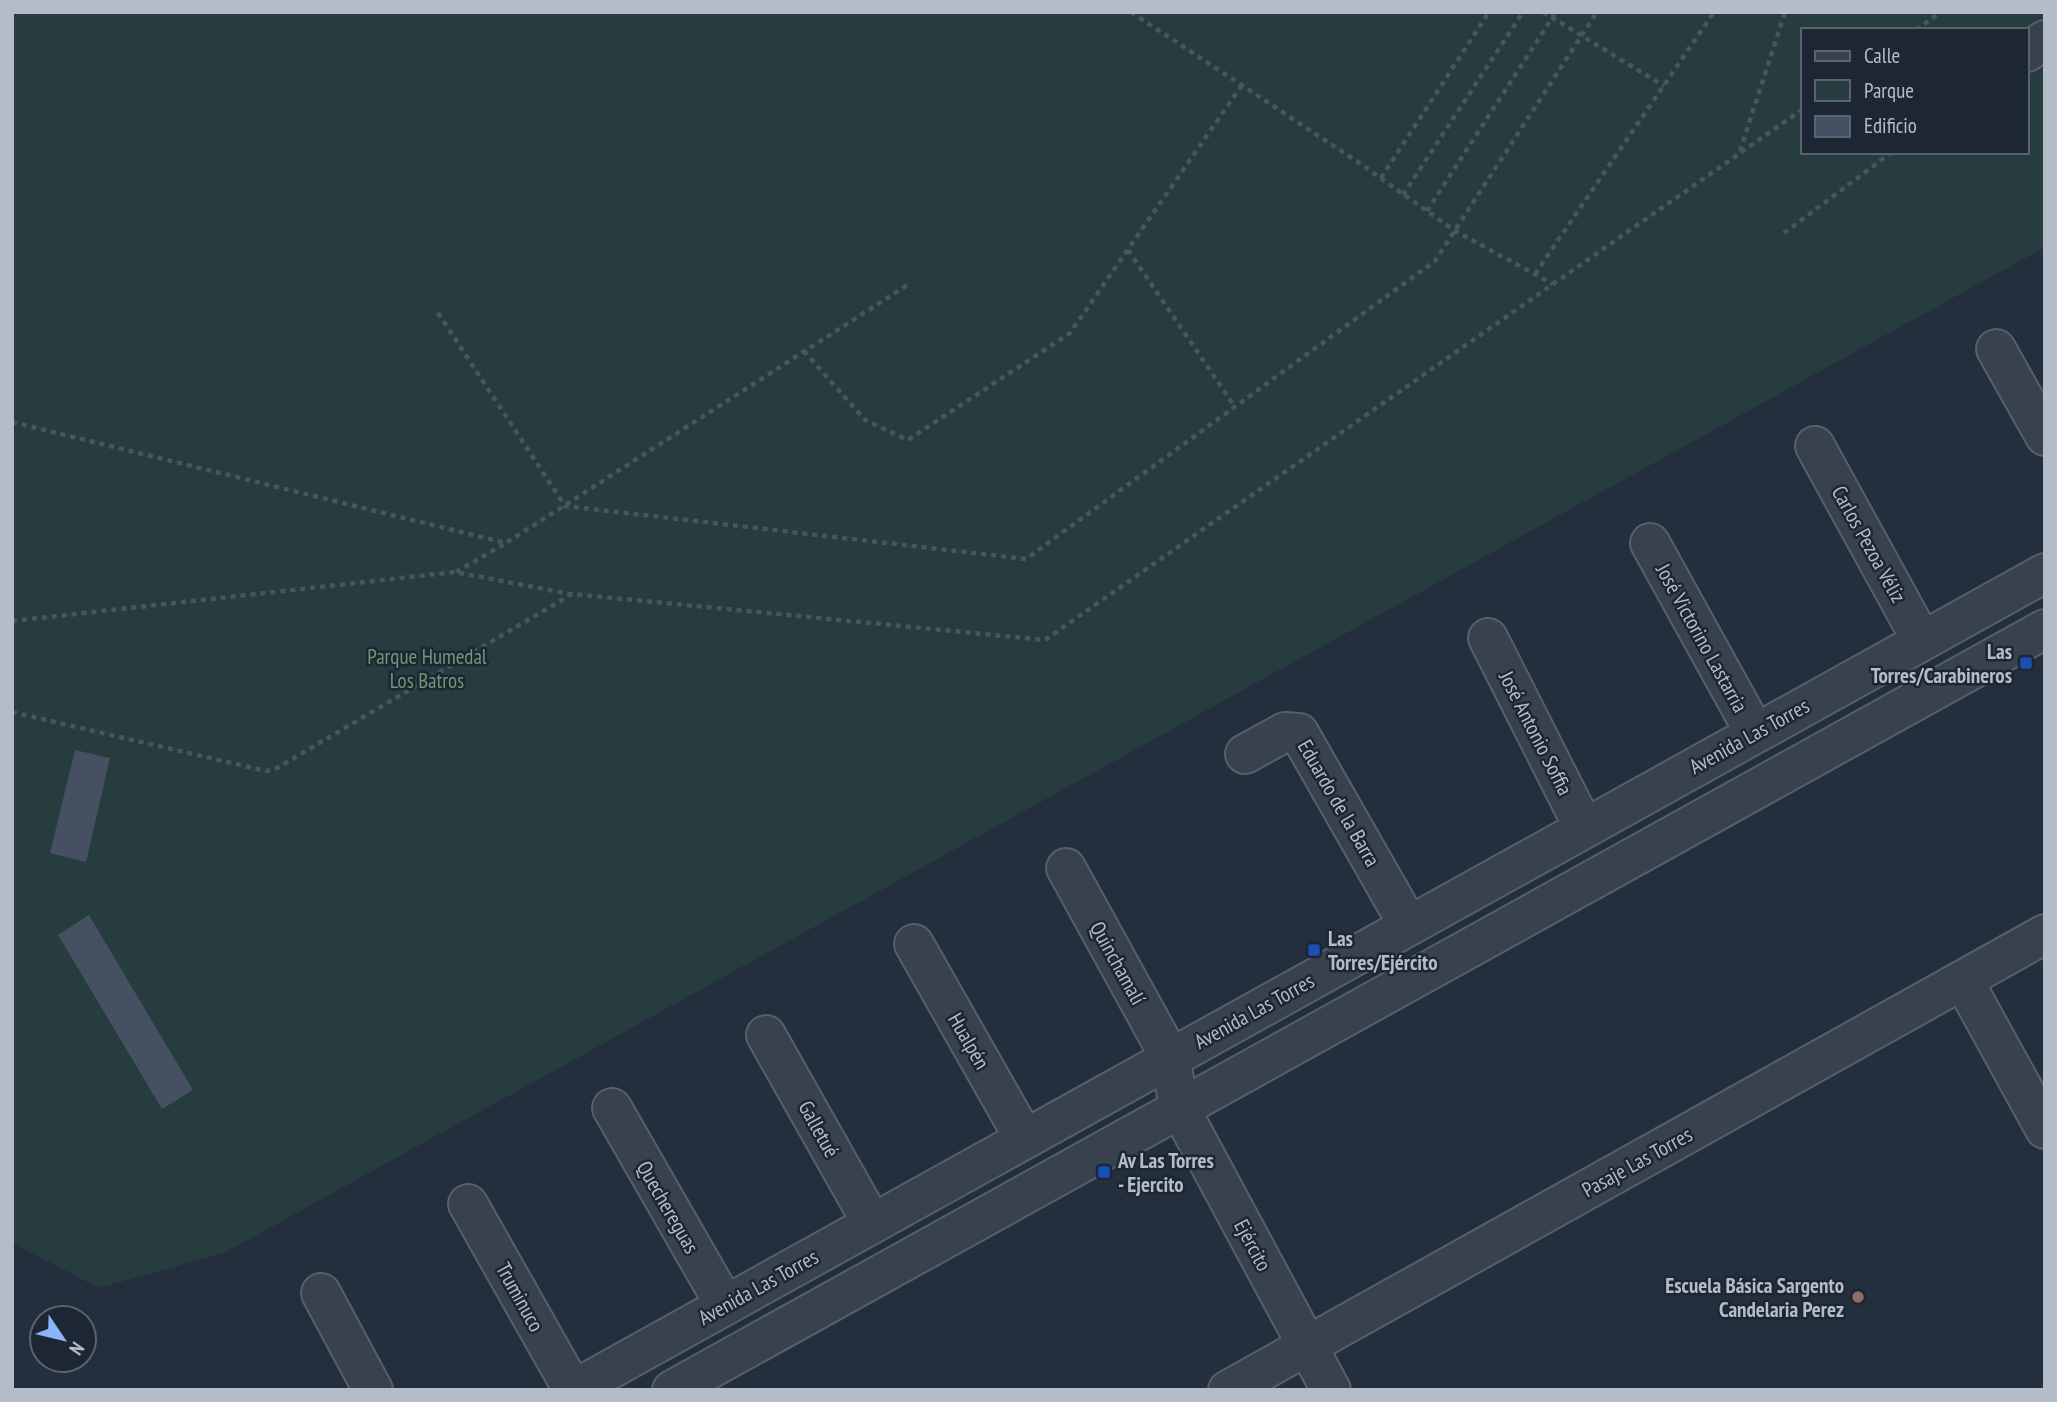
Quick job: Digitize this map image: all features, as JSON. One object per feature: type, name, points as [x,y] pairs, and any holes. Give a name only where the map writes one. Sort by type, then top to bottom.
[{"type":"street","points":[[2029,51],[2045,40]]},
{"type":"street","points":[[1996,349],[2045,436]]},
{"type":"street","name":"Carlos Pezoa Véliz","points":[[1815,446],[1922,641]]},
{"type":"street","name":"José Victorino Lastarria","points":[[1650,542],[1755,733]]},
{"type":"street","name":"Avenida Las Torres","points":[[573,1390],[2045,573]]},
{"type":"street","points":[[672,1390],[2045,629]]},
{"type":"street","name":"José Antonio Soffia","points":[[1488,638],[1584,828]]},
{"type":"street","name":"Eduardo de la Barra","points":[[1245,754],[1285,732],[1299,733],[1409,926]]},
{"type":"street","name":"Quinchamalí","points":[[1066,869],[1170,1057]]},
{"type":"street","name":"Pasaje Las Torres","points":[[1228,1390],[2045,934]]},
{"type":"street","name":"Hualpén","points":[[914,944],[1024,1138]]},
{"type":"street","points":[[1963,980],[2045,1129]]},
{"type":"street","name":"Galletué","points":[[766,1035],[872,1223]]},
{"type":"street","name":"Ejército","points":[[1170,1057],[1179,1107],[1331,1390]]},
{"type":"street","name":"Quechereguas","points":[[612,1108],[725,1306]]},
{"type":"street","name":"Truminuco","points":[[468,1204],[573,1390]]},
{"type":"street","points":[[321,1293],[373,1390]]},
{"type":"path","points":[[1131,12],[1381,178],[1455,231],[1553,284]]},
{"type":"path","points":[[1381,178],[1489,12]]},
{"type":"path","points":[[1404,195],[1522,12]]},
{"type":"path","points":[[1543,12],[1581,38],[1664,86]]},
{"type":"path","points":[[1427,211],[1556,12]]},
{"type":"path","points":[[565,506],[1026,559],[1436,261],[1597,12]]},
{"type":"path","points":[[1535,274],[1714,12]]},
{"type":"path","points":[[1740,153],[1786,12]]},
{"type":"path","points":[[1919,28],[1941,12]]},
{"type":"path","points":[[804,351],[865,420],[908,440],[1070,333],[1242,85]]},
{"type":"path","points":[[12,621],[455,572],[572,594],[1045,640],[1801,110]]},
{"type":"path","points":[[1784,233],[1889,154]]},
{"type":"path","points":[[1128,250],[1235,407]]},
{"type":"path","points":[[455,572],[565,506],[909,284]]},
{"type":"path","points":[[438,313],[565,506]]},
{"type":"path","points":[[12,422],[506,543]]},
{"type":"path","points":[[12,712],[266,771],[277,768],[572,594]]},
{"type":"green space","name":"Parque Humedal Los Batros","points":[[12,12],[2045,12],[2045,247],[226,1252],[99,1288],[12,1243]]},
{"type":"building","points":[[75,750],[110,758],[86,862],[50,853]]},
{"type":"building","points":[[89,915],[193,1090],[162,1109],[58,935]]},
{"type":"place","name":"Las Torres/Carabineros","points":[[2026,663]]},
{"type":"place","name":"Las Torres/Ejército","points":[[1314,950]]},
{"type":"place","name":"Av Las Torres - Ejercito","points":[[1104,1172]]},
{"type":"place","name":"Escuela Básica Sargento Candelaria Perez","points":[[1858,1297]]}]
